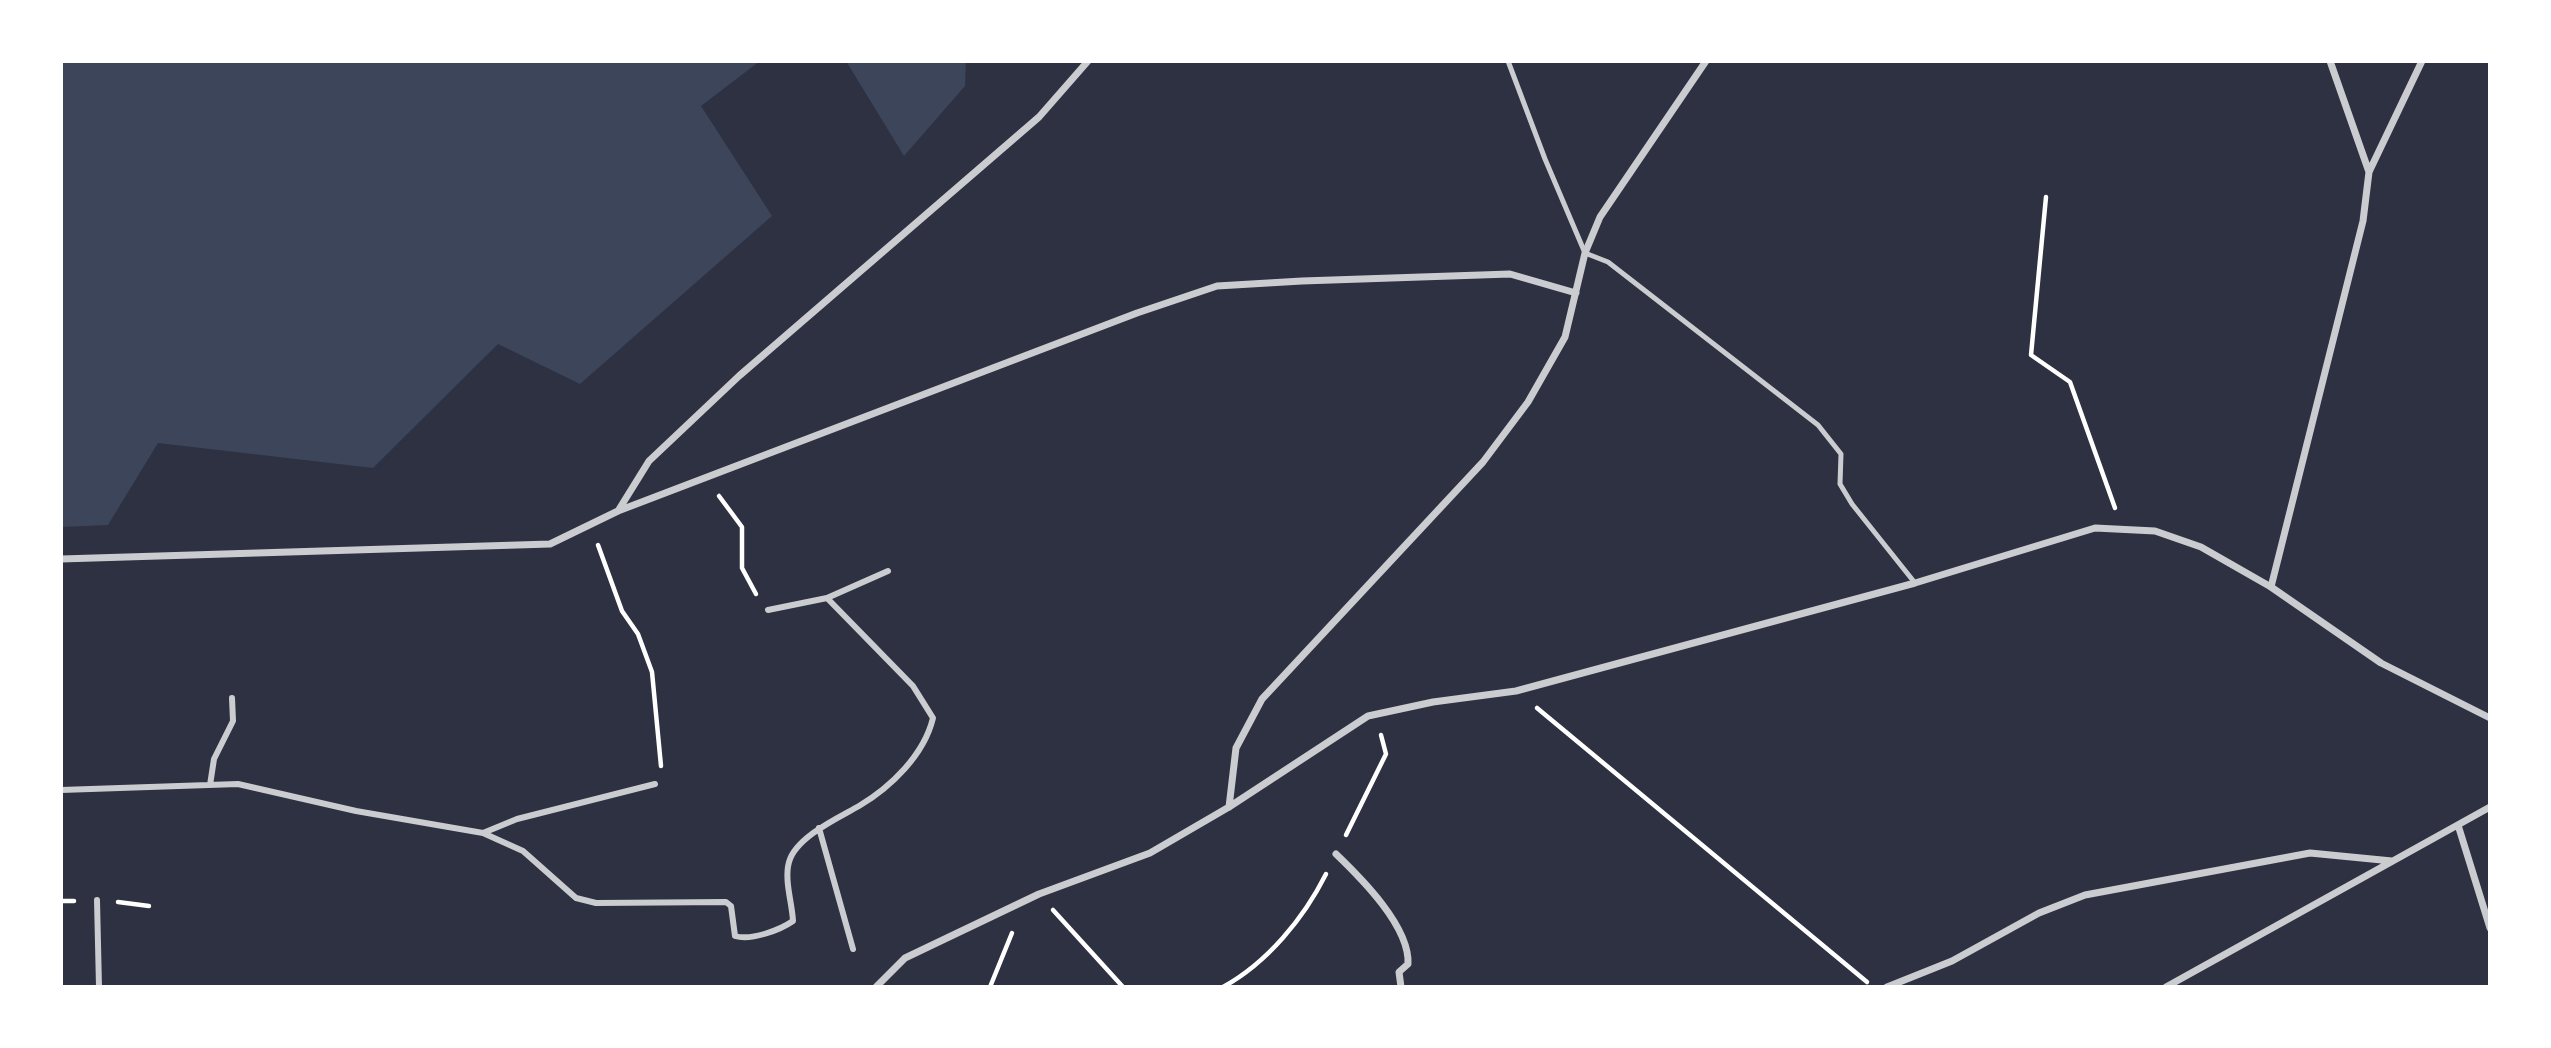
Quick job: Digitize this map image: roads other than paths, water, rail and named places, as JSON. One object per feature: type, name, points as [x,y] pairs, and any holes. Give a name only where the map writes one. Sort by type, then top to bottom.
[{"type":"street","points":[[618,511],[649,461],[739,376],[1039,117],[1088,61]]},
{"type":"street","points":[[1229,807],[1236,748],[1262,699],[1483,462],[1528,402],[1565,337],[1585,253],[1600,217],[1706,61]]},
{"type":"street","points":[[2330,61],[2369,172]]},
{"type":"street","points":[[2271,587],[2360,234],[2369,172],[2422,61]]},
{"type":"street","points":[[61,559],[550,544],[618,511],[1137,313],[1217,286],[1510,274],[1576,293]]},
{"type":"street","points":[[876,987],[905,958],[1039,894],[1150,853],[1229,807],[1368,716],[1433,702],[1516,691],[1914,583],[2095,527],[2155,531],[2201,547],[2271,587],[2381,663],[2490,718]]},
{"type":"street","points":[[768,610],[827,598],[888,572]]},
{"type":"street","points":[[61,790],[238,784],[356,811],[483,833],[523,851],[576,898],[596,903],[726,901],[731,906],[735,936],[742,939],[785,927],[793,921],[789,862],[818,828],[862,804],[907,766],[929,736],[933,718],[914,686],[827,598]]},
{"type":"street","points":[[210,785],[214,759],[233,721],[232,698]]},
{"type":"street","points":[[483,833],[517,819],[655,784]]},
{"type":"street","points":[[2166,987],[2490,807]]},
{"type":"street","points":[[2458,824],[2490,928]]},
{"type":"street","points":[[818,828],[853,949]]},
{"type":"street","points":[[1887,987],[1952,961],[2039,913],[2085,895],[2310,853],[2392,861]]},
{"type":"street","points":[[1336,854],[1371,887],[1408,950],[1408,964],[1399,972],[1401,987]]},
{"type":"street","points":[[97,900],[99,987]]},
{"type":"lane","points":[[1508,61],[1545,159],[1585,253],[1608,262],[1818,425],[1841,454],[1840,484],[1852,504],[1914,583]]}]
